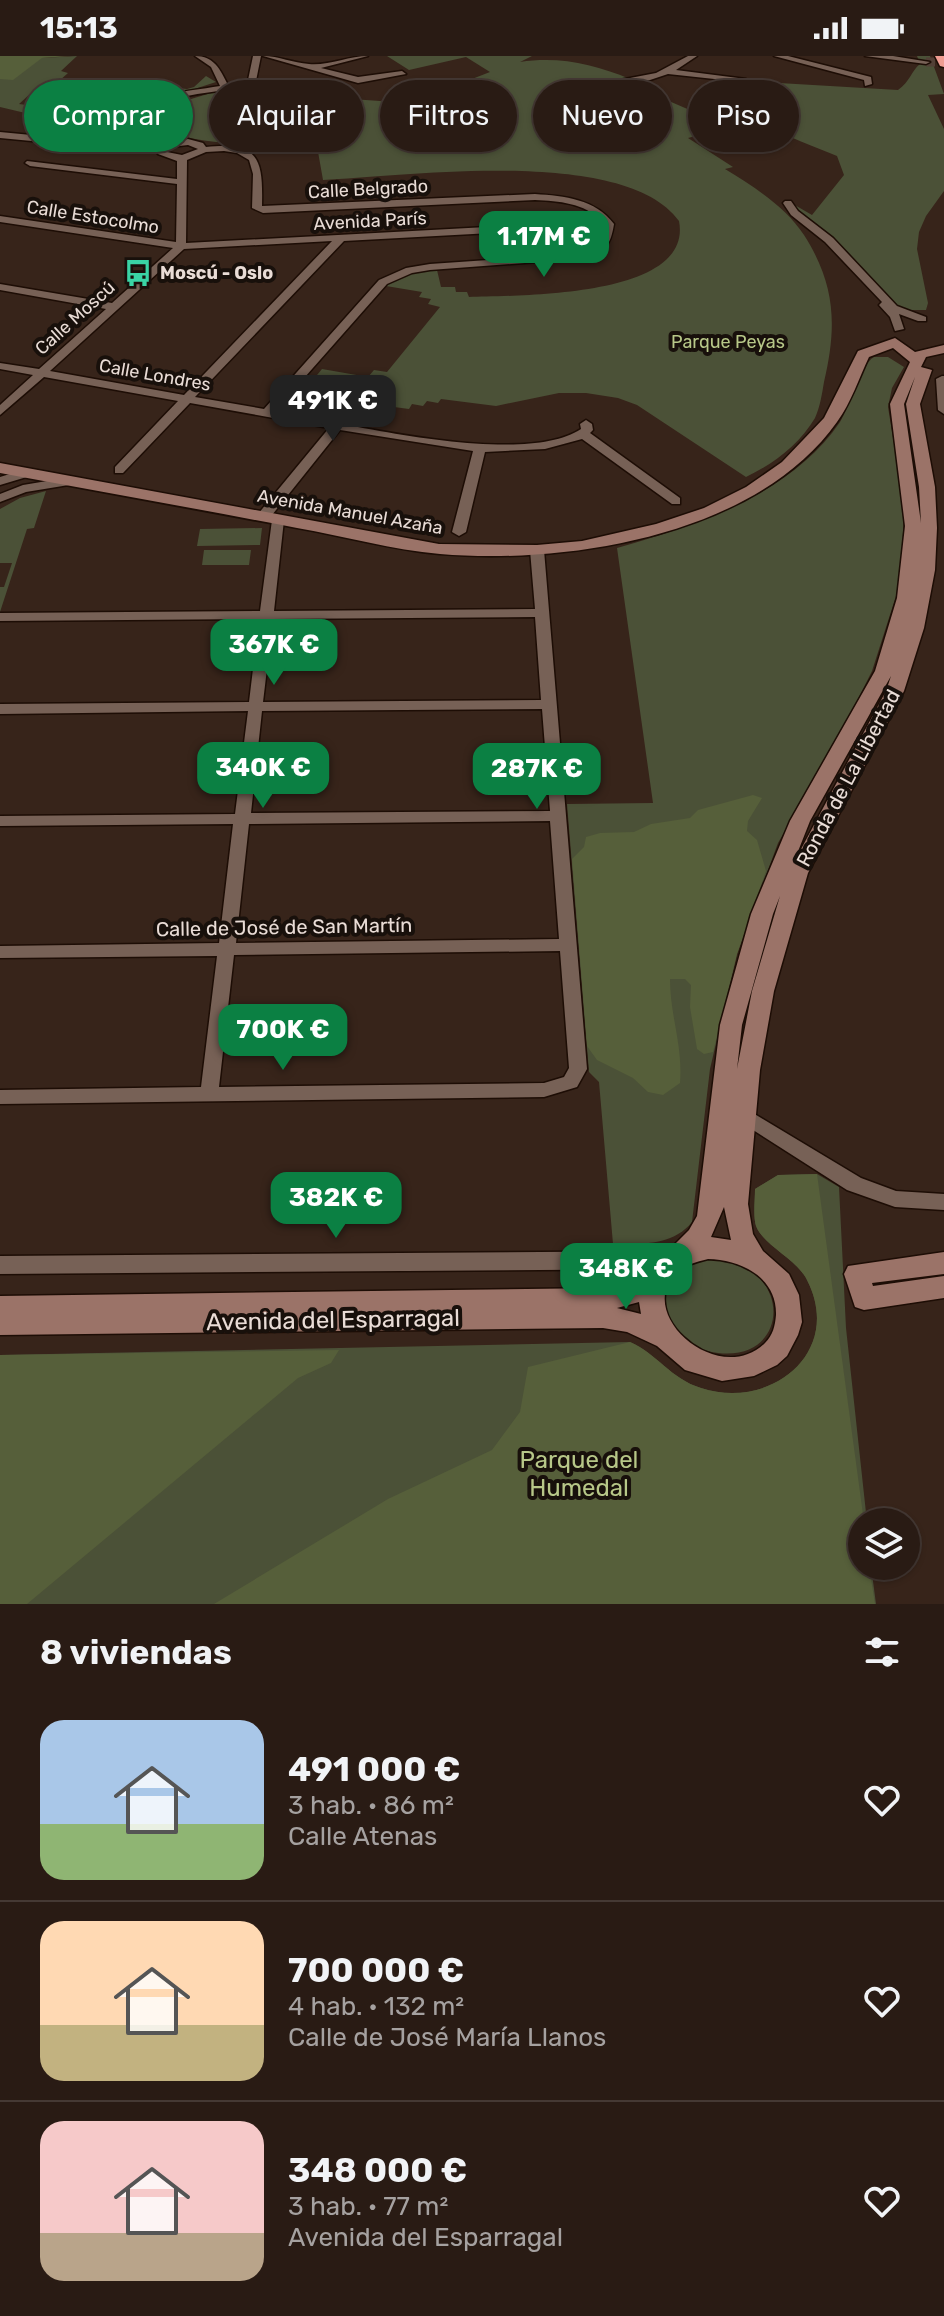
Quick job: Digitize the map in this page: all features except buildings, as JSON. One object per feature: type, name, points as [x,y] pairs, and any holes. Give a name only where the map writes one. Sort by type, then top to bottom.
[{"type":"highway","points":[[941,56],[944,63]]},
{"type":"main road","points":[[859,358],[897,335],[913,359]]},
{"type":"main road","name":"Ronda de La Libertad","points":[[669,1265],[698,1237],[709,1218],[731,1025],[762,914],[800,821],[884,671],[906,598],[913,526],[897,404],[913,359],[928,350],[944,351]]},
{"type":"main road","name":"Ronda de La Libertad","points":[[754,1258],[737,1221],[743,1114],[763,991],[788,903],[819,829],[895,691],[915,628],[927,570],[929,511],[913,404],[928,361],[944,351]]},
{"type":"main road","points":[[859,358],[879,352],[913,359]]},
{"type":"main road","name":"Avenida Manuel Azaña","points":[[0,468],[439,549],[537,550],[582,546],[635,535],[710,511],[752,490],[787,465],[831,420],[847,393],[859,358]]},
{"type":"main road","points":[[724,1248],[754,1258],[771,1270],[783,1286],[789,1304],[790,1322],[784,1339],[773,1353],[756,1364],[736,1369],[715,1368],[694,1362],[675,1351],[661,1336],[651,1307],[669,1265],[693,1250],[724,1248]]},
{"type":"main road","points":[[944,1263],[857,1274],[864,1299],[944,1287]]},
{"type":"main road","name":"Avenida del Esparragal","points":[[0,1307],[602,1299],[631,1294],[669,1265]]},
{"type":"main road","name":"Avenida del Esparragal","points":[[0,1324],[603,1317],[631,1321],[661,1336]]},
{"type":"street","points":[[199,56],[214,66],[221,80]]},
{"type":"street","points":[[251,80],[257,56]]},
{"type":"street","points":[[267,56],[358,80],[357,85],[375,85],[375,80],[402,74]]},
{"type":"street","points":[[307,68],[364,56]]},
{"type":"street","points":[[624,80],[650,80],[693,56]]},
{"type":"street","points":[[778,56],[868,79],[868,84]]},
{"type":"street","points":[[869,56],[926,62]]},
{"type":"street","points":[[668,72],[742,79]]},
{"type":"street","points":[[0,135],[24,137]]},
{"type":"street","points":[[163,152],[182,158],[197,155],[203,150],[193,143]]},
{"type":"street","name":"Calle Belgrado","points":[[203,150],[234,150],[255,161],[257,208],[263,210],[535,197],[574,202],[600,214],[609,224]]},
{"type":"street","points":[[181,246],[182,158]]},
{"type":"street","points":[[30,163],[182,182]]},
{"type":"street","points":[[788,203],[794,213],[829,240],[895,316],[897,335],[922,319],[893,308],[871,287]]},
{"type":"street","name":"Calle Estocolmo","points":[[0,219],[181,246]]},
{"type":"street","points":[[267,413],[383,282],[410,270],[430,267],[575,257],[596,250],[606,242],[609,224]]},
{"type":"street","name":"Avenida París","points":[[181,246],[609,224]]},
{"type":"street","points":[[119,470],[340,239]]},
{"type":"street","name":"Calle Moscú","points":[[0,411],[181,246]]},
{"type":"street","points":[[0,287],[114,307]]},
{"type":"street","name":"Calle Londres","points":[[0,366],[480,449],[527,447],[584,429],[676,501]]},
{"type":"street","points":[[942,379],[944,410]]},
{"type":"street","points":[[209,1094],[267,615],[271,518],[337,426]]},
{"type":"street","points":[[459,532],[480,449]]},
{"type":"street","points":[[0,481],[26,473]]},
{"type":"street","points":[[0,498],[23,489],[71,481]]},
{"type":"street","points":[[0,1097],[544,1090],[570,1082],[578,1069],[537,550]]},
{"type":"street","points":[[0,617],[540,613]]},
{"type":"street","points":[[0,709],[549,704]]},
{"type":"street","points":[[0,821],[557,816]]},
{"type":"street","name":"Calle de José de San Martín","points":[[0,952],[569,945]]},
{"type":"street","points":[[743,1114],[854,1184],[895,1199],[944,1202]]},
{"type":"street","points":[[0,1265],[669,1265]]},
{"type":"green space","points":[[0,56],[69,56],[42,58],[13,80],[0,79]]},
{"type":"green space","points":[[77,56],[61,71],[68,73],[60,80],[24,80],[24,99],[19,104],[24,105],[24,113],[0,107],[0,79],[13,79],[41,58]]},
{"type":"green space","name":"Parque Peyas","points":[[387,56],[532,56],[520,62],[549,60],[576,63],[630,79],[533,80],[533,152],[672,152],[672,102],[688,109],[688,152],[710,152],[733,167],[725,169],[778,206],[804,235],[822,271],[831,307],[831,343],[817,414],[801,437],[775,460],[746,477],[637,405],[618,398],[586,393],[559,393],[496,406],[441,399],[438,403],[427,401],[423,406],[412,404],[409,409],[394,407],[381,424],[318,413],[324,403],[321,398],[303,392],[322,369],[368,377],[374,370],[387,372],[440,307],[428,304],[431,299],[419,297],[422,292],[386,286],[398,279],[437,270],[441,287],[455,287],[456,292],[467,292],[469,297],[560,293],[631,279],[659,266],[676,247],[679,221],[652,198],[612,182],[565,174],[512,171],[458,171],[323,180],[318,152],[364,152],[364,100],[380,101],[380,152],[517,152],[517,80],[469,80],[490,72],[466,57],[409,70]]},
{"type":"green space","points":[[917,56],[930,56],[944,94],[928,95],[944,129],[944,191],[919,232],[917,249],[928,303],[926,310],[905,310],[892,304],[827,233],[796,211],[793,204],[812,215],[844,175],[837,156],[799,140],[799,84],[898,90],[920,64]]},
{"type":"green space","points":[[206,76],[213,80],[209,80],[209,84],[193,89]]},
{"type":"green space","name":"Parque Peyas","points":[[209,94],[209,141],[193,138],[193,98]]},
{"type":"green space","points":[[874,357],[888,357],[904,367],[892,388],[888,407],[904,506],[902,558],[896,596],[872,671],[840,735],[778,843],[737,954],[710,1069],[692,1222],[676,1236],[666,1240],[613,1244],[599,1082],[589,1072],[567,804],[653,803],[617,548],[710,517],[769,487],[796,469],[820,447],[840,422],[864,368]]},
{"type":"green space","points":[[46,491],[34,528],[27,529],[0,612],[0,587],[4,587],[12,563],[0,563],[0,509],[20,498]]},
{"type":"green space","points":[[262,528],[260,545],[197,546],[200,529]]},
{"type":"green space","points":[[204,550],[251,550],[249,565],[202,565]]},
{"type":"green space","points":[[753,795],[762,798],[748,821],[747,831],[757,840],[766,871],[737,954],[713,1052],[704,1054],[697,1049],[690,1007],[691,985],[685,979],[670,979],[680,1056],[680,1083],[663,1095],[648,1092],[633,1078],[597,1060],[587,1046],[572,859],[584,847],[586,837],[600,833],[634,832],[651,824],[690,818],[698,810]]},
{"type":"green space","name":"Parque del Humedal","points":[[817,1174],[839,1187],[846,1328],[865,1508],[848,1508],[848,1580],[873,1580],[876,1604],[0,1604],[0,1355],[630,1342],[690,1384],[727,1393],[752,1391],[775,1383],[794,1370],[808,1352],[816,1330],[816,1306],[807,1280],[756,1226],[755,1189],[778,1175]]},
{"type":"green space","points":[[817,1174],[862,1508],[848,1508],[848,1580],[871,1580],[875,1604],[214,1604],[388,1499],[492,1450],[520,1412],[528,1367],[630,1342],[690,1384],[727,1393],[752,1391],[775,1383],[794,1370],[808,1352],[816,1330],[816,1306],[802,1272],[766,1240],[756,1226],[755,1189],[778,1175]]},
{"type":"green space","points":[[708,1258],[736,1263],[756,1275],[769,1291],[773,1309],[771,1327],[760,1342],[743,1352],[718,1353],[695,1346],[677,1330],[668,1313],[666,1296],[671,1279],[687,1265]]},
{"type":"green space","points":[[339,1350],[331,1363],[298,1378],[27,1604],[0,1604],[0,1355]]},
{"type":"tunnel","points":[[926,62],[944,62]]},
{"type":"place","name":"Moscú - Oslo","points":[[138,273]]}]
